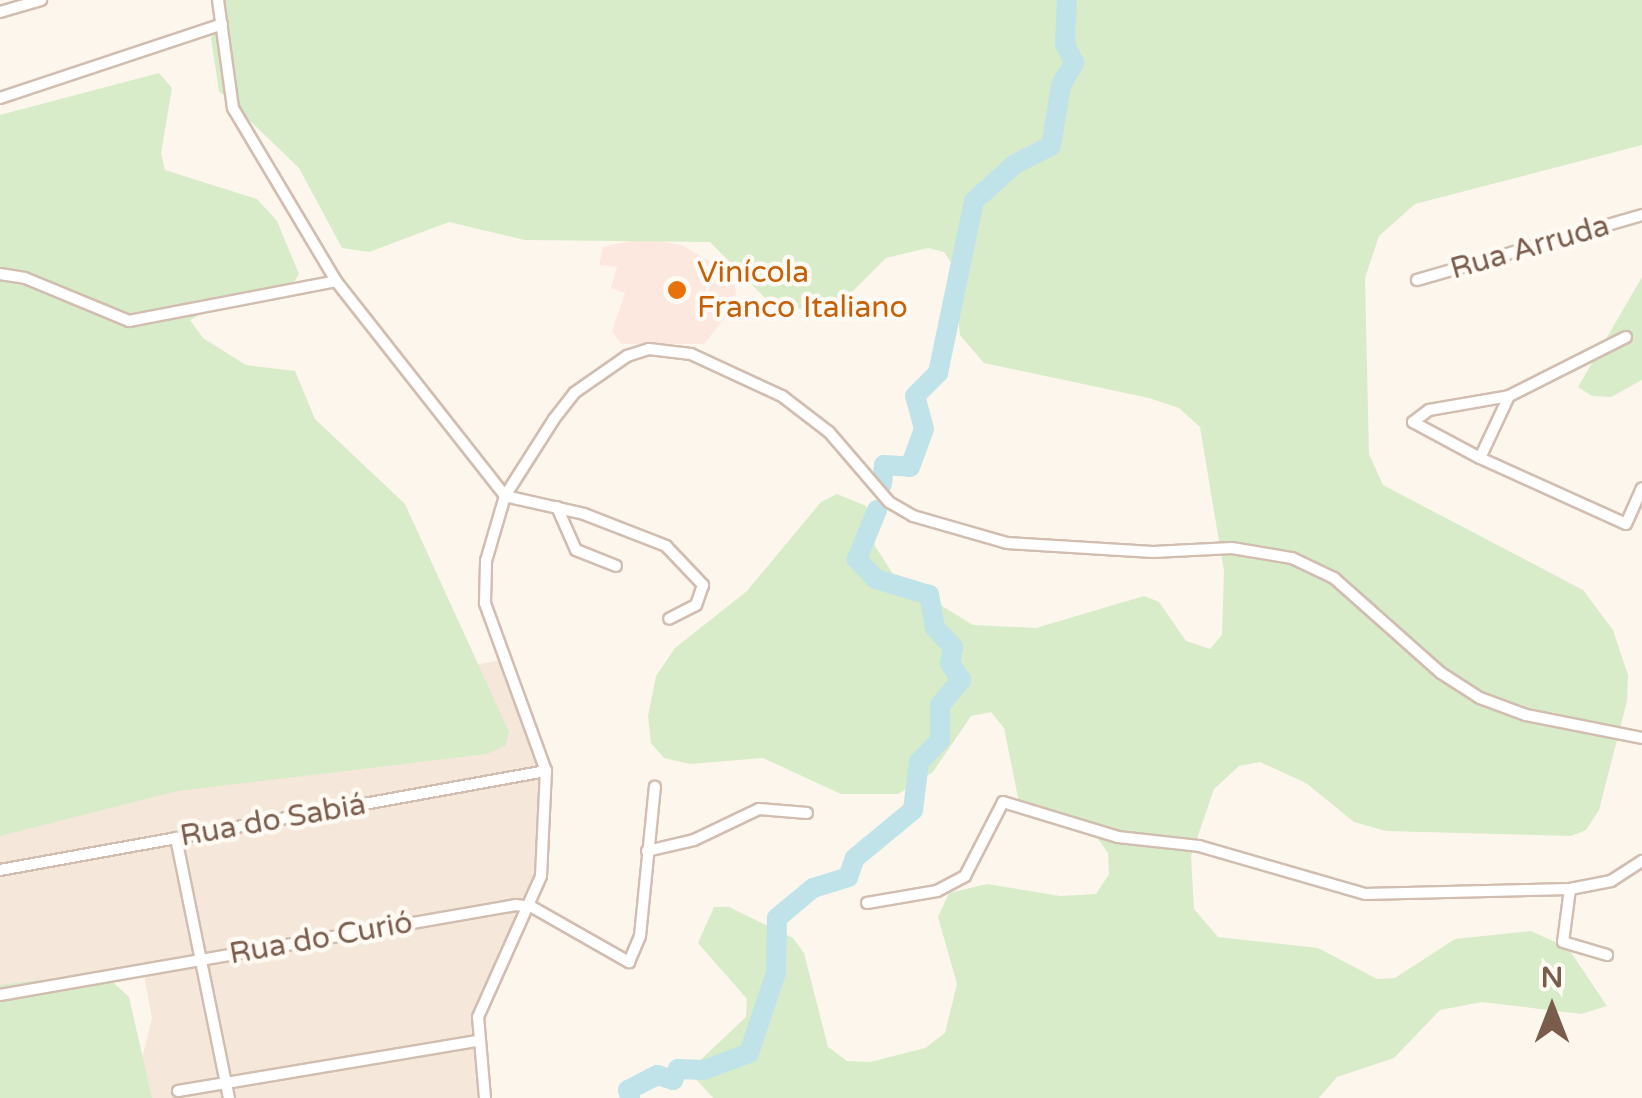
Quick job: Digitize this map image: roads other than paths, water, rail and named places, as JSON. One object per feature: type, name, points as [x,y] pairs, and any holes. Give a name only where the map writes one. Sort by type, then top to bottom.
[{"type":"street","points":[[0,12],[41,0]]},
{"type":"street","points":[[218,0],[233,108],[336,281],[505,496],[651,538],[698,575],[703,596],[670,619]]},
{"type":"street","points":[[0,98],[222,24]]},
{"type":"street","name":"Rua Arruda","points":[[1418,280],[1642,216]]},
{"type":"street","points":[[0,274],[24,278],[128,321],[336,281]]},
{"type":"street","points":[[1626,337],[1509,396],[1429,410],[1412,422],[1480,458],[1626,524],[1642,488]]},
{"type":"street","points":[[485,1098],[476,1041],[489,989],[532,907],[542,876],[546,772],[485,603],[486,561],[505,496],[574,393],[627,356],[675,350],[762,385],[804,410],[872,487],[913,516],[1008,544],[1154,552],[1232,548],[1292,558],[1334,578],[1441,673],[1480,698],[1526,715],[1642,738]]},
{"type":"street","points":[[1480,458],[1509,396]]},
{"type":"street","points":[[557,508],[576,550],[616,566]]},
{"type":"street","name":"Rua do Sabiá","points":[[0,870],[546,772]]},
{"type":"street","points":[[532,907],[629,962],[640,936],[655,788]]},
{"type":"street","points":[[867,902],[936,891],[965,876],[1002,802],[1118,837],[1199,846],[1365,894],[1570,889],[1611,881],[1642,861]]},
{"type":"street","points":[[647,851],[694,840],[759,809],[807,813]]},
{"type":"street","points":[[176,838],[204,958],[229,1098]]},
{"type":"street","points":[[1570,889],[1560,937],[1607,955]]},
{"type":"street","name":"Rua do Curió","points":[[0,995],[204,958],[532,907]]},
{"type":"street","points":[[178,1091],[476,1041]]},
{"type":"waterway","points":[[882,484],[884,465],[910,467],[924,429],[915,396],[938,373],[974,201],[1015,164],[1051,146],[1061,85],[1074,63],[1065,44],[1067,0]]},
{"type":"waterway","points":[[630,1098],[628,1090],[657,1075],[673,1080],[678,1069],[704,1070],[749,1053],[776,973],[777,918],[813,888],[848,877],[855,858],[913,810],[919,762],[940,740],[940,705],[961,680],[950,663],[953,647],[935,628],[929,595],[876,579],[857,559],[877,510]]},
{"type":"place","name":"Vinícola Franco Italiano","points":[[677,290]]}]
